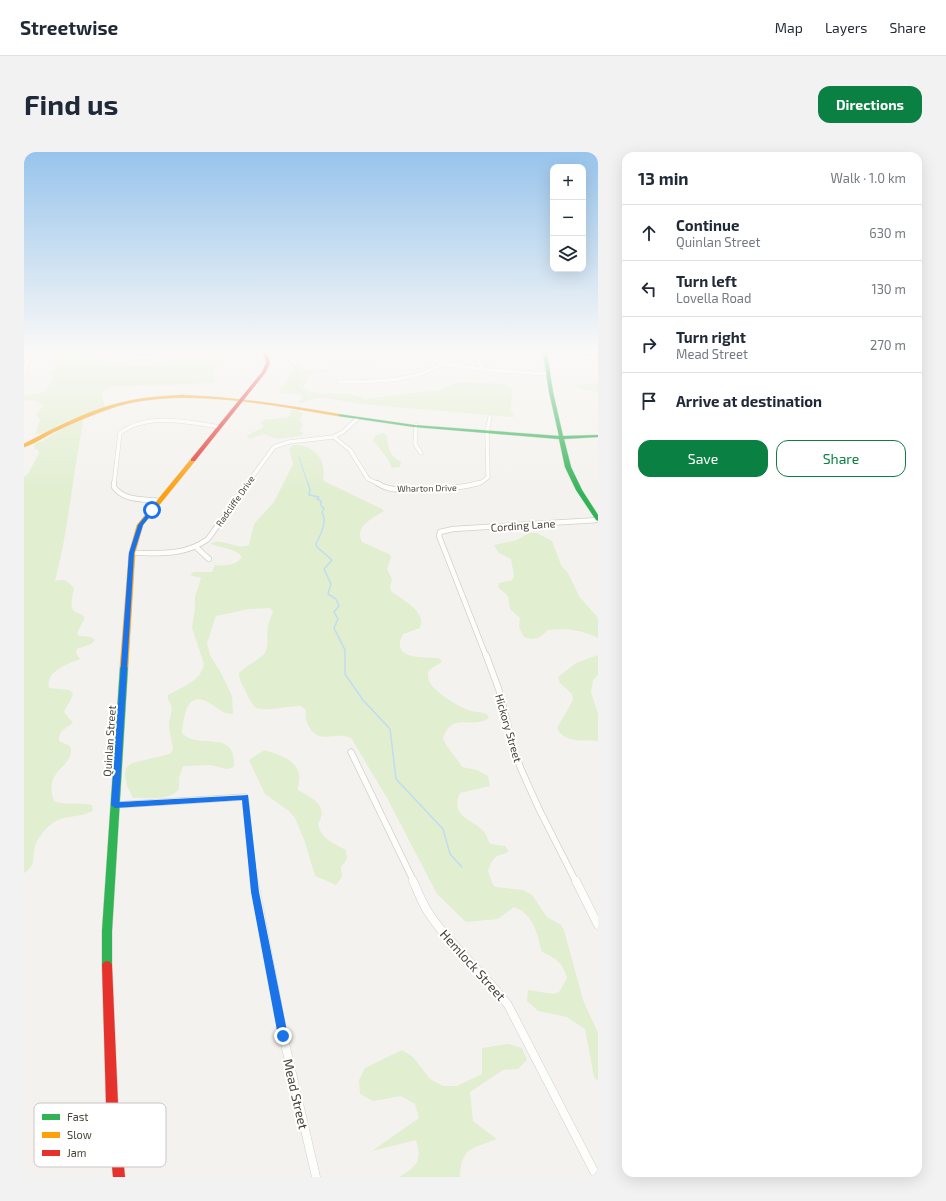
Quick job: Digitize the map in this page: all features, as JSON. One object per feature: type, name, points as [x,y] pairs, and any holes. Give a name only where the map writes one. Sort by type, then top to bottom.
[{"type":"street","points":[[24,446],[61,427],[115,406],[132,401],[146,400]]},
{"type":"street","points":[[223,400],[299,408],[416,426],[562,438],[598,436]]},
{"type":"street","points":[[554,400],[568,467],[573,480],[598,520]]},
{"type":"street","name":"Quinlan Street","points":[[112,1103],[107,986],[107,930],[132,553],[140,525],[241,401]]},
{"type":"street","name":"Wharton Drive","points":[[334,437],[350,450],[368,479],[382,486],[403,490],[466,487],[476,485],[486,480],[489,472],[487,432],[490,417]]},
{"type":"street","points":[[334,437],[350,426],[358,418]]},
{"type":"street","points":[[159,501],[130,497],[115,491],[114,487],[120,433],[128,427],[166,420],[220,426]]},
{"type":"street","points":[[416,426],[415,445],[416,449],[421,453]]},
{"type":"street","name":"Radcliffe Drive","points":[[197,548],[208,539],[272,448],[288,442],[334,437]]},
{"type":"street","name":"Cording Lane","points":[[449,530],[598,520]]},
{"type":"street","name":"Hickory Street","points":[[449,530],[440,532],[439,536],[499,690],[506,712],[511,741],[521,769],[598,926]]},
{"type":"street","points":[[132,553],[178,552],[197,548],[208,559]]},
{"type":"street","name":"Hemlock Street","points":[[351,752],[427,910],[444,933],[495,988],[508,1005],[598,1177]]},
{"type":"street","name":"Mead Street","points":[[115,805],[245,797],[255,892],[284,1039],[316,1177]]},
{"type":"street","name":"Quinlan Street","points":[[118,1167],[119,1177]]},
{"type":"green space","points":[[103,400],[104,407],[58,425],[50,431],[35,435],[40,420],[36,414],[43,406],[37,401],[24,401]]},
{"type":"green space","points":[[300,400],[311,400],[301,403],[298,402]]},
{"type":"green space","points":[[336,400],[511,400],[511,410],[514,417],[360,404]]},
{"type":"green space","points":[[292,410],[297,410],[303,413],[300,421],[303,425],[299,431],[303,432],[303,434],[300,436],[277,439],[264,434],[250,439],[247,437],[248,435],[264,427],[261,423],[264,420],[287,417]]},
{"type":"green space","points":[[83,421],[83,424],[64,542],[55,581],[66,581],[74,588],[72,607],[75,612],[83,615],[85,618],[77,633],[79,636],[91,637],[95,640],[91,644],[77,649],[76,653],[80,659],[58,669],[50,677],[49,688],[69,690],[73,693],[64,712],[73,723],[63,730],[59,738],[59,741],[70,746],[71,753],[69,759],[52,781],[52,790],[54,801],[92,805],[93,811],[86,814],[62,818],[51,824],[37,841],[31,867],[24,873],[24,477],[28,474],[39,453],[39,451],[34,448],[35,443],[43,441],[58,431]]},
{"type":"green space","points":[[383,433],[387,435],[392,454],[401,462],[400,467],[392,468],[388,459],[373,440],[376,435]]},
{"type":"green space","points":[[293,445],[307,447],[317,454],[321,459],[323,466],[323,480],[384,511],[362,527],[360,537],[362,542],[389,554],[391,557],[387,569],[392,579],[390,588],[392,592],[413,607],[420,617],[420,628],[403,634],[400,642],[401,649],[404,653],[417,657],[439,658],[442,662],[428,672],[429,680],[432,686],[454,703],[471,711],[487,714],[489,718],[482,721],[463,722],[452,725],[447,730],[443,738],[462,767],[477,770],[488,776],[490,786],[460,793],[457,801],[458,808],[464,817],[484,832],[490,844],[505,846],[508,850],[507,853],[494,858],[488,871],[495,887],[523,890],[532,895],[547,917],[561,925],[564,930],[583,1000],[598,1033],[598,1081],[594,1077],[585,1029],[567,1017],[538,1011],[527,1001],[528,990],[553,994],[559,992],[567,978],[561,965],[551,956],[542,952],[534,925],[526,914],[514,907],[498,919],[466,922],[437,894],[387,798],[351,738],[346,736],[325,737],[316,734],[307,723],[306,710],[301,706],[259,709],[252,703],[242,684],[239,673],[266,651],[268,626],[273,612],[270,608],[249,609],[216,616],[207,643],[210,655],[232,696],[233,714],[224,712],[203,700],[191,702],[185,713],[182,733],[189,738],[223,743],[229,747],[233,755],[234,767],[227,769],[210,765],[183,766],[179,778],[179,789],[170,796],[158,798],[133,798],[127,786],[125,774],[126,768],[132,763],[170,754],[173,749],[169,730],[172,708],[168,700],[168,695],[195,679],[202,670],[204,664],[192,628],[195,597],[201,578],[190,575],[194,572],[212,572],[215,565],[233,564],[242,557],[232,550],[211,544],[215,542],[224,542],[239,546],[249,545],[254,524],[274,502],[293,464],[289,449]]},
{"type":"green space","points":[[529,533],[537,533],[552,541],[561,565],[568,573],[579,596],[598,618],[598,638],[579,631],[561,629],[548,630],[540,637],[534,639],[524,637],[519,627],[520,618],[510,609],[508,596],[498,587],[499,583],[512,580],[514,576],[511,559],[499,553],[494,545],[517,540]]},
{"type":"green space","points":[[598,655],[598,675],[593,680],[591,692],[598,714],[598,741],[574,740],[564,736],[557,728],[573,700],[572,694],[560,683],[558,677],[576,663]]},
{"type":"green space","points":[[264,750],[275,753],[294,764],[299,774],[298,790],[318,803],[320,807],[322,812],[318,824],[322,833],[332,843],[346,850],[347,859],[341,867],[342,877],[336,885],[315,876],[305,842],[295,818],[289,811],[265,794],[249,760]]},
{"type":"green space","points":[[508,1044],[522,1048],[527,1060],[518,1069],[503,1070],[470,1092],[473,1121],[497,1139],[470,1150],[466,1154],[461,1167],[460,1177],[399,1177],[411,1170],[417,1162],[419,1153],[416,1140],[372,1151],[419,1118],[415,1104],[401,1096],[373,1101],[360,1094],[359,1080],[365,1068],[402,1050],[413,1057],[430,1079],[443,1086],[457,1086],[482,1074],[482,1048]]},
{"type":"waterway","points":[[299,457],[308,484]]},
{"type":"waterway","points":[[308,483],[310,490],[309,495],[319,497],[317,499],[321,501],[321,506],[324,508],[322,513],[324,517],[324,524],[316,544],[317,547],[332,560],[324,569],[331,584],[328,594],[336,599],[339,606],[334,612],[338,619],[334,628],[345,650],[345,674],[363,700],[390,729],[396,779],[443,829],[450,854],[462,867]]},
{"type":"traffic: fast","points":[[553,400],[568,467],[579,490],[598,519]]},
{"type":"traffic: fast","points":[[338,415],[414,426],[544,437],[571,438],[598,436]]},
{"type":"traffic: fast","points":[[107,965],[107,931],[124,667]]},
{"type":"traffic: slow","points":[[24,446],[90,414],[119,404],[142,400]]},
{"type":"traffic: slow","points":[[233,400],[338,415]]},
{"type":"traffic: slow","points":[[124,667],[132,553],[140,525],[193,460]]},
{"type":"traffic: jam","points":[[193,460],[242,400]]},
{"type":"traffic: jam","points":[[107,965],[112,1103]]},
{"type":"traffic: jam","points":[[118,1167],[119,1177]]},
{"type":"route","points":[[152,510],[140,525],[134,541],[132,553],[115,805],[245,797],[255,892],[283,1036]]}]
